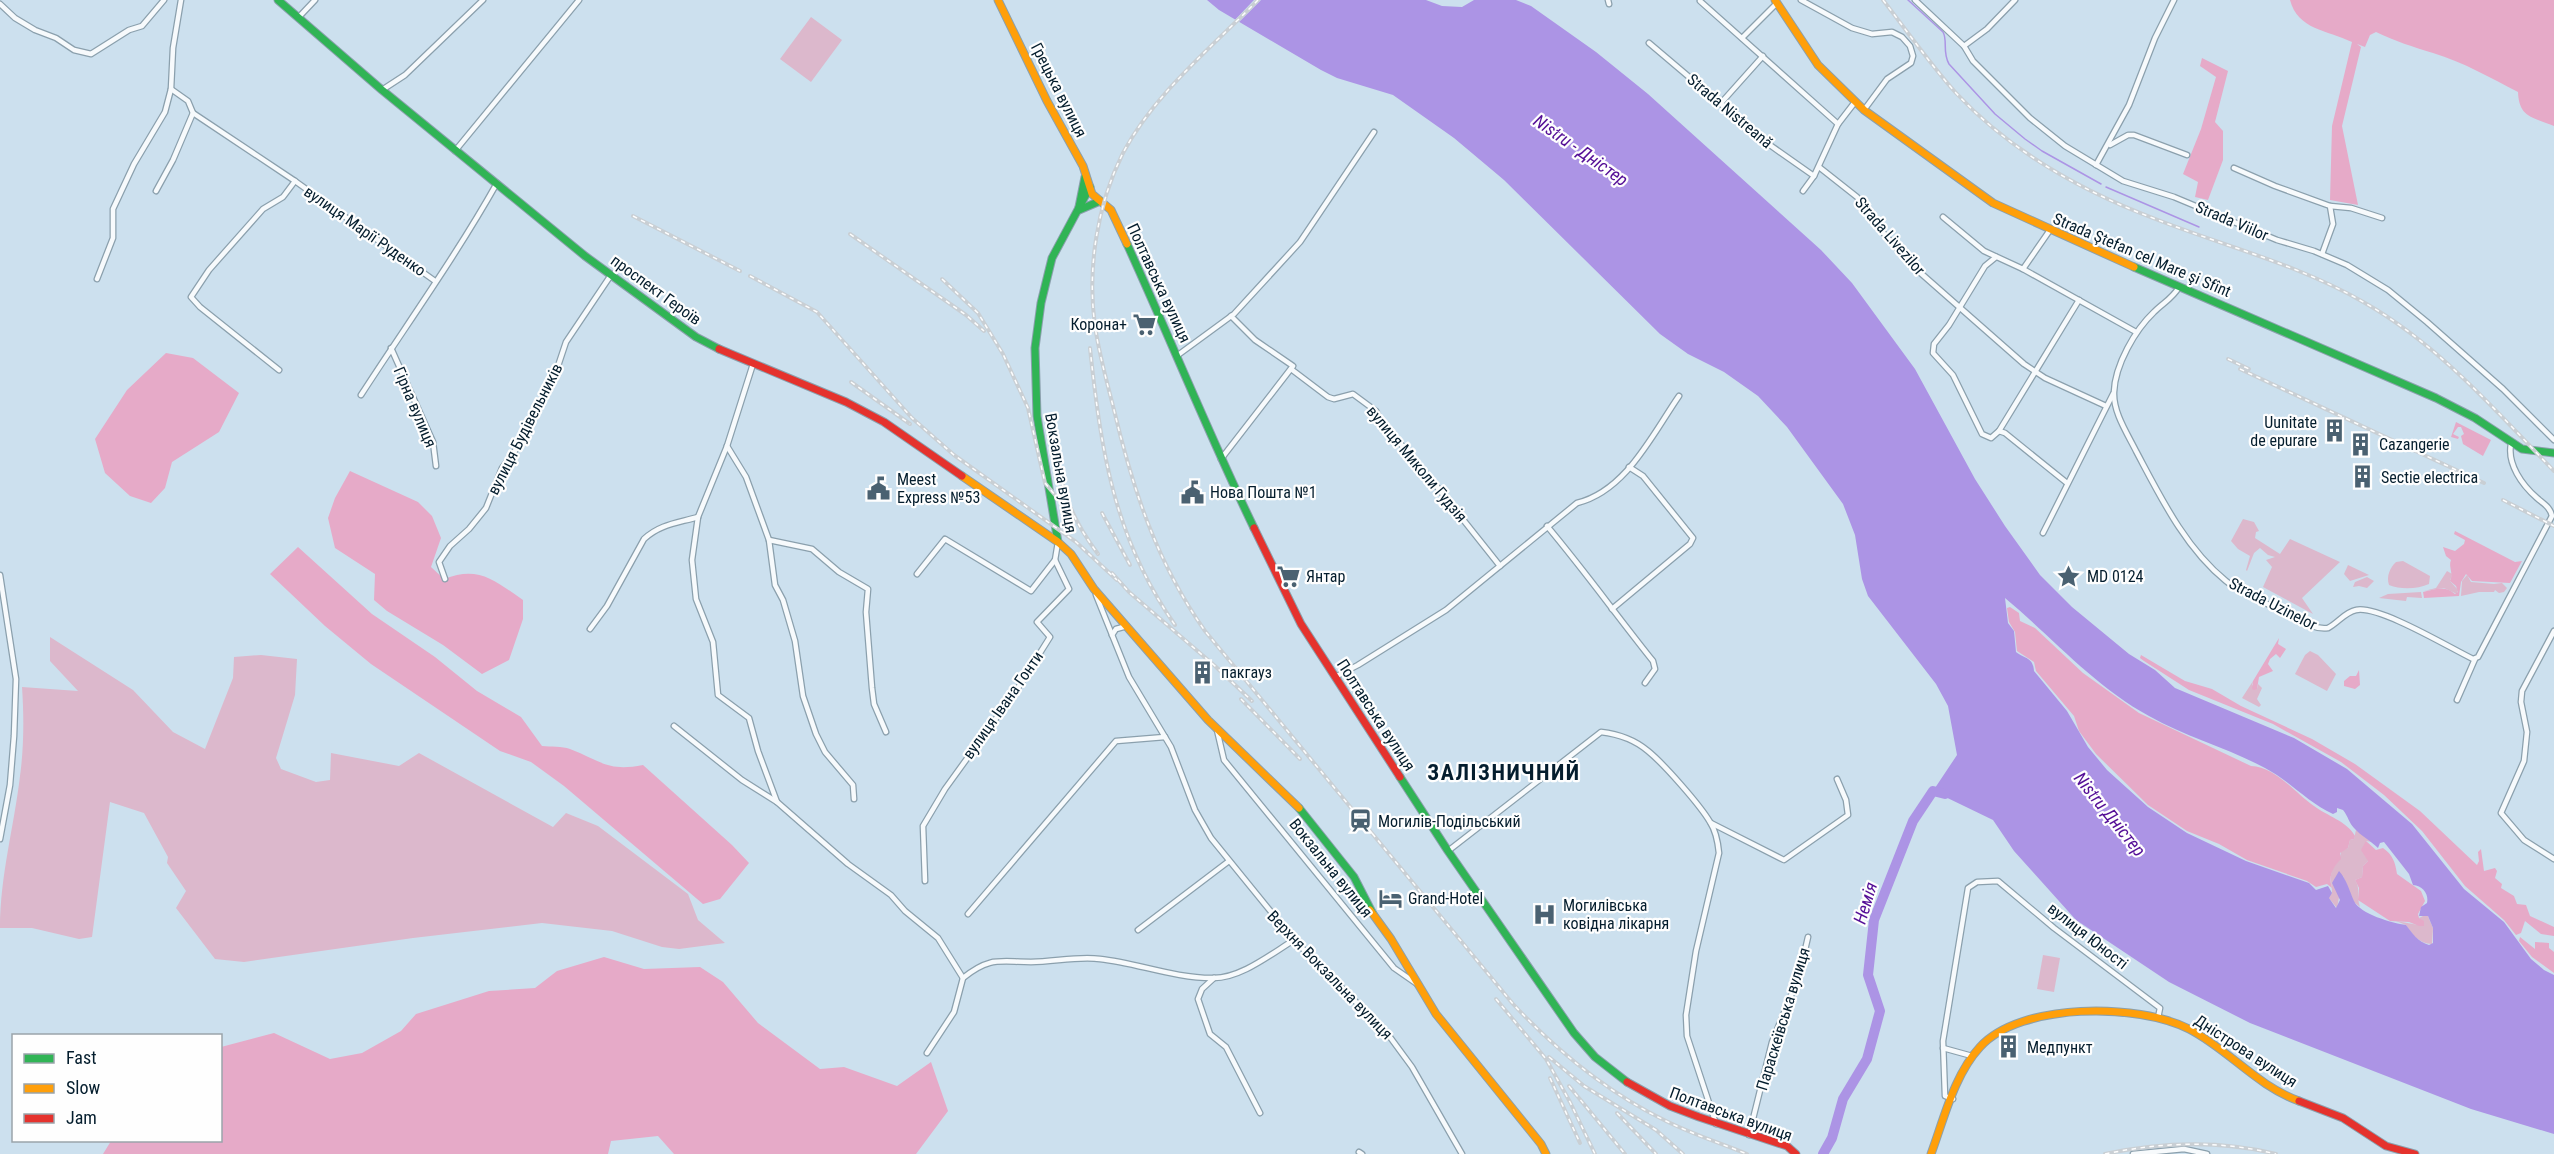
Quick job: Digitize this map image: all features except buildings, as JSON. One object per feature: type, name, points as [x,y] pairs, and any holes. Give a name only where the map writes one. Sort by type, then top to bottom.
[{"type":"main road","name":"проспект Героїв","points":[[278,0],[455,151],[611,275],[696,336],[753,364],[846,402],[884,422],[1058,542]]},
{"type":"main road","name":"Грецька вулиця","points":[[998,0],[1086,174],[1091,190]]},
{"type":"main road","name":"Strada Ştefan cel Mare şi Sfînt","points":[[1776,2],[1818,64],[1855,102],[1979,194],[2005,210],[2436,398],[2475,418],[2511,444],[2526,451],[2554,453]]},
{"type":"main road","name":"Вокзальна вулиця","points":[[1079,210],[1086,174]]},
{"type":"main road","name":"Вокзальна вулиця","points":[[1091,190],[1064,230],[1052,258],[1035,342],[1034,399],[1055,508],[1058,542],[1071,554],[1094,589],[1217,729],[1302,811],[1334,851],[1354,877],[1373,914],[1436,1014],[1541,1144],[1546,1154]]},
{"type":"main road","name":"Полтавська вулиця","points":[[1091,190],[1111,210],[1178,355],[1221,460],[1301,624],[1448,850],[1585,1048],[1612,1074],[1663,1104],[1716,1124],[1787,1146],[1796,1154]]},
{"type":"main road","points":[[1079,210],[1100,201]]},
{"type":"main road","points":[[1931,1154],[1972,1056],[2001,1030],[2030,1018],[2085,1013],[2157,1018]]},
{"type":"main road","name":"Дністрова вулиця","points":[[2157,1018],[2190,1029],[2253,1075],[2288,1097],[2344,1118],[2393,1149],[2415,1154]]},
{"type":"street","points":[[0,4],[15,18],[34,30],[56,38],[74,50],[91,54],[129,30],[142,26],[164,0]]},
{"type":"street","points":[[97,279],[113,238],[112,210],[134,164],[165,112],[171,89],[173,48],[181,0]]},
{"type":"street","points":[[298,18],[315,0]]},
{"type":"street","points":[[382,90],[405,75],[483,0]]},
{"type":"street","points":[[455,151],[579,0]]},
{"type":"street","points":[[1801,0],[1852,28],[1872,34],[1888,32],[1902,37],[1910,46],[1913,58],[1906,68],[1887,79],[1864,110]]},
{"type":"street","name":"Strada Viilor","points":[[1915,0],[1964,46],[1973,61],[2036,124],[2065,146],[2123,181],[2174,197],[2277,240],[2322,254],[2347,265],[2401,300],[2503,389],[2554,440]]},
{"type":"street","points":[[1964,46],[1988,29],[2015,0]]},
{"type":"street","points":[[2096,165],[2140,81],[2155,38],[2174,0]]},
{"type":"street","points":[[1701,1],[1838,124]]},
{"type":"street","points":[[1743,38],[1776,2]]},
{"type":"street","name":"Strada Nistreană","points":[[1649,43],[1777,150],[1814,176]]},
{"type":"street","points":[[1721,103],[1762,56]]},
{"type":"street","name":"вулиця Марії Руденко","points":[[171,89],[188,101],[194,113],[295,181],[435,281]]},
{"type":"street","points":[[1803,191],[1819,167],[1838,124],[1855,102]]},
{"type":"street","points":[[156,191],[194,113]]},
{"type":"street","points":[[1178,355],[1231,316],[1300,242],[1374,132]]},
{"type":"street","points":[[2107,146],[2128,135],[2134,135],[2187,155]]},
{"type":"street","name":"Strada Livezilor","points":[[1819,167],[1857,197],[1890,241],[1917,269],[2036,372],[2106,406]]},
{"type":"street","points":[[2234,168],[2330,206],[2351,208],[2382,218]]},
{"type":"street","name":"вулиця Марії Руденко","points":[[279,369],[200,307],[191,297],[209,270],[263,209],[283,196],[295,181]]},
{"type":"street","points":[[361,395],[435,281],[465,240],[497,183]]},
{"type":"street","points":[[2322,254],[2333,224],[2330,206]]},
{"type":"street","points":[[1943,216],[1966,237],[1996,257],[2023,268],[2136,332]]},
{"type":"street","points":[[2023,268],[2050,230]]},
{"type":"street","points":[[1996,257],[1985,266],[1949,325],[1934,344],[1933,350],[1935,356],[1953,375],[1982,434],[1990,438],[1999,431],[2079,300]]},
{"type":"street","name":"вулиця Будівельників","points":[[445,579],[439,562],[442,556],[486,508],[502,468],[520,444],[558,366],[566,342],[611,275]]},
{"type":"street","points":[[2043,533],[2113,394],[2115,380],[2136,332],[2154,311],[2180,287]]},
{"type":"street","name":"вулиця Миколи Гудзія","points":[[1231,316],[1255,340],[1328,397],[1334,399],[1353,394],[1376,411],[1380,420],[1500,566]]},
{"type":"street","name":"Гірна вулиця","points":[[391,348],[433,442],[436,466]]},
{"type":"street","points":[[753,364],[727,446],[698,517],[692,561],[696,599],[713,642],[718,695],[749,718],[758,751],[777,802]]},
{"type":"street","points":[[1221,460],[1292,368]]},
{"type":"street","name":"Strada Uzinelor","points":[[2113,394],[2122,423],[2165,505],[2207,562],[2227,582],[2314,627],[2328,628],[2351,612],[2363,610],[2390,618],[2475,659]]},
{"type":"street","points":[[1335,677],[1446,610],[1577,503],[1598,496],[1616,484],[1679,396]]},
{"type":"street","points":[[1999,431],[2005,433],[2067,483]]},
{"type":"street","points":[[2457,700],[2475,659],[2482,652],[2516,581],[2552,519],[2551,512],[2521,480],[2510,459],[2511,444]]},
{"type":"street","points":[[727,446],[746,477],[769,540],[775,585],[783,600],[795,641],[803,696],[825,752],[853,785],[854,799]]},
{"type":"street","points":[[1612,609],[1690,544],[1693,538],[1643,476],[1629,467]]},
{"type":"street","points":[[590,630],[612,598],[644,539],[652,531],[667,524],[698,517]]},
{"type":"street","points":[[1547,526],[1581,566],[1653,661],[1655,669],[1645,683]]},
{"type":"street","points":[[2546,530],[2552,533]]},
{"type":"street","points":[[917,574],[945,539],[1031,591],[1055,560],[1058,542]]},
{"type":"street","points":[[769,540],[812,549],[839,572],[868,589],[866,612],[874,704],[886,732]]},
{"type":"street","name":"вулиця Івана Гонти","points":[[925,881],[923,826],[945,789],[1018,688],[1050,637],[1037,622],[1069,589],[1055,560]]},
{"type":"street","points":[[0,574],[16,679],[10,785],[0,839]]},
{"type":"street","name":"Верхня Вокзальна вулиця","points":[[1094,589],[1129,677],[1171,747],[1194,810],[1210,838],[1294,940],[1387,1033],[1412,1067],[1462,1154]]},
{"type":"street","points":[[1112,635],[1116,629],[1127,626]]},
{"type":"street","points":[[2554,631],[2522,690],[2522,710],[2527,732],[2524,761],[2501,813],[2524,840],[2554,859]]},
{"type":"street","points":[[674,726],[742,780],[777,802],[848,864],[891,895],[905,911],[938,938],[963,978]]},
{"type":"street","name":"Вокзальна вулиця","points":[[1217,729],[1224,760],[1394,968],[1419,985]]},
{"type":"street","points":[[1448,850],[1601,732],[1619,735],[1648,751],[1711,823],[1784,860],[1848,815],[1846,800],[1837,779]]},
{"type":"street","points":[[968,914],[1116,741],[1165,737]]},
{"type":"street","points":[[1711,823],[1719,853],[1696,951],[1686,1015],[1687,1036],[1716,1124]]},
{"type":"street","points":[[1138,930],[1229,861]]},
{"type":"street","name":"вулиця Юності","points":[[1953,1099],[1945,1096],[1943,1048],[1968,888],[1977,882],[1998,881],[2054,928],[2160,1008],[2157,1018]]},
{"type":"street","name":"Параскеївська вулиця","points":[[1749,1135],[1772,1042],[1799,976],[1808,937]]},
{"type":"street","points":[[927,1053],[954,1012],[963,978],[982,964],[993,961],[1034,962],[1084,958],[1123,962],[1214,978],[1240,971],[1294,940]]},
{"type":"street","points":[[1214,978],[1202,989],[1198,999],[1210,1034],[1226,1047],[1260,1113]]},
{"type":"street","points":[[1943,1048],[1972,1056]]},
{"type":"street","points":[[2133,1154],[2184,1149],[2206,1154]]},
{"type":"shaded area","points":[[2290,0],[2554,0],[2554,126],[2524,112],[2518,92],[2455,61],[2376,32],[2370,35],[2365,47],[2357,44],[2361,47],[2342,126],[2358,205],[2330,200],[2332,126],[2352,42],[2307,23],[2294,10]]},
{"type":"shaded area","points":[[811,17],[842,40],[811,82],[780,59]]},
{"type":"shaded area","points":[[2202,58],[2228,71],[2215,122],[2223,131],[2223,160],[2208,200],[2195,197],[2198,182],[2183,174],[2201,129],[2216,77],[2200,66]]},
{"type":"shaded area","points":[[166,353],[193,358],[239,393],[219,432],[172,462],[165,488],[151,503],[130,496],[105,473],[95,439],[127,390]]},
{"type":"shaded area","points":[[2456,422],[2491,440],[2483,456],[2463,444],[2461,436],[2464,434],[2461,427],[2458,427],[2453,434],[2459,437],[2458,439],[2451,437]]},
{"type":"shaded area","points":[[350,471],[418,502],[432,516],[441,538],[431,567],[444,579],[456,575],[477,574],[495,581],[523,600],[523,619],[509,660],[482,674],[443,645],[387,611],[374,600],[375,574],[335,548],[328,518],[335,498]]},
{"type":"shaded area","points":[[2243,519],[2254,522],[2259,531],[2256,532],[2255,538],[2280,554],[2290,539],[2340,562],[2302,598],[2313,614],[2263,587],[2272,567],[2266,560],[2275,557],[2268,555],[2260,548],[2254,553],[2246,570],[2250,556],[2238,549],[2231,541]]},
{"type":"shaded area","points":[[2455,531],[2515,562],[2522,561],[2510,583],[2472,581],[2466,574],[2461,582],[2459,596],[2424,598],[2423,592],[2436,589],[2448,589],[2455,594],[2458,592],[2456,586],[2450,581],[2451,560],[2446,556],[2443,547],[2455,551],[2464,544],[2465,540],[2454,534]]},
{"type":"shaded area","points":[[298,547],[372,614],[435,657],[477,691],[521,717],[542,746],[567,748],[613,766],[643,765],[749,863],[720,899],[703,904],[564,786],[531,762],[500,751],[371,664],[325,626],[270,574]]},
{"type":"shaded area","points":[[2403,561],[2430,576],[2429,584],[2409,588],[2389,585],[2390,570],[2396,562]]},
{"type":"shaded area","points":[[2348,565],[2369,575],[2350,581],[2344,574]]},
{"type":"shaded area","points":[[2447,571],[2452,574],[2450,581],[2458,590],[2457,594],[2444,588],[2424,591],[2436,588]]},
{"type":"shaded area","points":[[2467,575],[2471,582],[2502,583],[2507,588],[2504,592],[2499,593],[2495,590],[2461,596],[2462,581]]},
{"type":"shaded area","points":[[2367,577],[2374,581],[2367,588],[2353,587],[2355,582]]},
{"type":"shaded area","points":[[2421,592],[2422,598],[2407,597],[2406,601],[2379,598],[2388,594]]},
{"type":"shaded area","points":[[2010,607],[2019,613],[2020,621],[2035,628],[2083,673],[2139,713],[2251,766],[2269,771],[2314,806],[2347,826],[2355,836],[2350,840],[2348,848],[2340,853],[2341,859],[2331,876],[2332,888],[2327,884],[2316,887],[2307,881],[2247,860],[2219,844],[2187,831],[2148,805],[2096,754],[2079,731],[2074,716],[2036,671],[2034,662],[2017,651],[2015,632],[2009,622],[2007,608]]},
{"type":"shaded area","points":[[50,637],[133,690],[173,732],[205,749],[233,678],[234,657],[261,655],[297,659],[295,695],[276,758],[281,769],[316,782],[330,780],[331,753],[399,766],[419,753],[553,827],[566,813],[598,826],[688,894],[698,920],[725,943],[679,949],[662,947],[612,931],[542,923],[413,938],[244,962],[215,959],[176,908],[186,891],[167,863],[168,857],[144,813],[110,802],[92,937],[79,939],[32,928],[0,928],[5,871],[21,765],[22,687],[78,691],[50,661]]},
{"type":"shaded area","points":[[2279,638],[2278,644],[2286,649],[2280,658],[2276,654],[2270,659],[2268,664],[2273,671],[2259,677],[2257,689],[2252,689],[2253,681]]},
{"type":"shaded area","points":[[2310,651],[2318,655],[2336,674],[2327,691],[2295,674],[2305,655]]},
{"type":"shaded area","points":[[2141,655],[2185,681],[2212,689],[2241,706],[2312,739],[2355,764],[2420,811],[2477,865],[2478,852],[2481,849],[2484,871],[2495,868],[2497,871],[2495,878],[2502,884],[2501,888],[2514,896],[2517,904],[2526,905],[2530,916],[2554,927],[2554,936],[2541,934],[2525,921],[2521,933],[2516,935],[2504,920],[2465,886],[2422,831],[2384,795],[2341,762],[2273,724],[2189,690],[2144,661],[2140,658]]},
{"type":"shaded area","points":[[2359,670],[2360,685],[2355,689],[2344,686],[2344,681],[2350,676],[2356,676]]},
{"type":"shaded area","points":[[2253,681],[2252,685],[2257,689],[2258,684],[2262,688],[2257,699],[2261,705],[2259,707],[2242,698]]},
{"type":"shaded area","points":[[2356,830],[2372,842],[2366,841],[2368,861],[2363,866],[2362,877],[2355,880],[2358,886],[2360,907],[2354,902],[2343,876],[2337,908],[2328,897],[2332,893],[2332,871],[2341,851],[2348,848],[2350,840],[2354,839]]},
{"type":"shaded area","points":[[2366,841],[2376,850],[2383,848],[2389,853],[2397,874],[2421,891],[2425,901],[2418,914],[2419,918],[2424,921],[2424,926],[2390,921],[2358,900],[2359,888],[2355,880],[2362,877],[2363,866],[2368,861],[2361,850]]},
{"type":"shaded area","points":[[2427,914],[2433,928],[2432,944],[2420,940],[2406,925],[2396,921],[2424,926],[2424,922],[2419,918]]},
{"type":"shaded area","points":[[2520,937],[2535,949],[2535,942],[2549,943],[2549,948],[2554,952],[2554,973],[2532,957],[2519,941]]},
{"type":"shaded area","points":[[2043,955],[2060,958],[2054,992],[2037,989]]},
{"type":"shaded area","points":[[604,957],[644,969],[700,967],[723,982],[758,1023],[820,1069],[844,1067],[897,1086],[931,1062],[948,1111],[916,1154],[674,1154],[658,1136],[611,1141],[608,1154],[103,1154],[110,1142],[222,1142],[222,1047],[274,1033],[330,1059],[362,1053],[401,1031],[416,1014],[489,991],[535,988],[557,971]]},
{"type":"water","points":[[1207,0],[1426,0],[1442,6],[1462,7],[1474,0],[1516,0],[1531,6],[1596,52],[1648,94],[1821,250],[1852,283],[1915,369],[1975,479],[2005,526],[2040,575],[2072,607],[2175,688],[2294,738],[2347,769],[2412,824],[2464,889],[2504,922],[2531,959],[2554,975],[2554,1134],[2471,1109],[2250,1023],[2169,982],[2076,920],[2014,851],[1993,820],[1933,791],[1957,755],[1948,706],[1936,684],[1868,596],[1862,579],[1855,535],[1843,504],[1787,427],[1758,396],[1724,372],[1688,354],[1660,334],[1504,180],[1454,138],[1393,95],[1337,78],[1219,10]],"holes":[[[2005,598],[2074,661],[2129,704],[2163,723],[2265,768],[2315,804],[2333,814],[2337,812],[2337,808],[2343,810],[2354,828],[2378,848],[2380,843],[2384,842],[2409,874],[2413,885],[2420,887],[2426,894],[2427,903],[2421,907],[2419,916],[2428,916],[2433,928],[2433,943],[2429,945],[2422,942],[2406,925],[2369,914],[2357,906],[2339,871],[2332,883],[2340,900],[2336,908],[2329,898],[2332,893],[2328,886],[2316,890],[2309,883],[2246,861],[2187,833],[2148,807],[2107,770],[2088,747],[2067,711],[2034,671],[2030,661],[2016,652],[2014,631],[2008,623]]]},
{"type":"pier","points":[[1254,0],[1261,0],[1237,24],[1233,22]]},
{"type":"waterway","points":[[1908,0],[1943,32],[1949,64],[1995,114],[2042,151],[2101,184]]},
{"type":"waterway","points":[[2106,187],[2199,227]]},
{"type":"waterway","name":"Немія","points":[[1823,1154],[1832,1138],[1843,1099],[1867,1059],[1880,1011],[1868,975],[1874,920],[1913,821],[1933,791],[1945,794]]},
{"type":"railway","points":[[1258,0],[1167,91],[1136,131],[1114,173],[1096,238],[1092,282],[1099,347],[1129,469],[1160,552],[1173,579],[1205,631],[1513,1004],[1565,1054],[1624,1098],[1676,1126],[1747,1154]]},
{"type":"railway","points":[[1883,0],[1956,93],[2000,134],[2024,152],[2076,183],[2130,209],[2289,267],[2365,303],[2418,339],[2466,380],[2554,471]]},
{"type":"railway","points":[[633,216],[740,271]]},
{"type":"railway","points":[[850,234],[966,315],[984,331]]},
{"type":"railway","points":[[750,276],[817,312],[912,418],[954,455],[1076,542],[1117,580]]},
{"type":"railway","points":[[942,279],[978,313],[1003,354],[1028,408],[1045,483],[1065,507]]},
{"type":"railway","points":[[1090,348],[1099,422],[1124,526],[1154,592],[1175,625]]},
{"type":"railway","points":[[2228,359],[2249,369]]},
{"type":"railway","points":[[2240,369],[2484,483]]},
{"type":"railway","points":[[851,382],[910,424]]},
{"type":"railway","points":[[1050,420],[1064,490],[1077,521],[1098,554]]},
{"type":"railway","points":[[2503,500],[2554,526]]},
{"type":"railway","points":[[1102,513],[1130,565]]},
{"type":"railway","points":[[1112,573],[1129,592],[1252,701]]},
{"type":"railway","points":[[1241,699],[1300,759]]},
{"type":"railway","points":[[1496,999],[1546,1059],[1595,1154]]},
{"type":"railway","points":[[1549,1057],[1584,1086],[1656,1130],[1683,1154]]},
{"type":"railway","points":[[1550,1078],[1580,1143]]},
{"type":"railway","points":[[1569,1086],[1625,1154]]},
{"type":"railway","points":[[1617,1113],[1656,1154]]},
{"type":"railway","points":[[2105,1154],[2148,1147],[2190,1144],[2233,1146],[2276,1154]]},
{"type":"traffic: fast","points":[[278,0],[382,90],[585,256],[696,337],[719,349]]},
{"type":"traffic: fast","points":[[1079,207],[1085,177]]},
{"type":"traffic: fast","points":[[1058,542],[1037,416],[1035,348],[1041,303],[1052,258],[1090,187]]},
{"type":"traffic: fast","points":[[1079,210],[1100,201]]},
{"type":"traffic: fast","points":[[1127,244],[1254,528]]},
{"type":"traffic: fast","points":[[2134,267],[2436,398],[2475,418],[2522,449],[2554,453]]},
{"type":"traffic: fast","points":[[1400,777],[1448,851],[1574,1033],[1595,1057],[1627,1082]]},
{"type":"traffic: fast","points":[[1299,808],[1354,877],[1373,914]]},
{"type":"traffic: slow","points":[[998,0],[1047,101],[1083,166],[1092,194],[1111,210],[1127,244]]},
{"type":"traffic: slow","points":[[1775,0],[1818,65],[1864,110],[1993,203],[2134,267]]},
{"type":"traffic: slow","points":[[962,476],[1058,542],[1071,554],[1094,589],[1208,720],[1299,808]]},
{"type":"traffic: slow","points":[[1370,910],[1391,939],[1436,1014],[1541,1144],[1546,1154]]},
{"type":"traffic: slow","points":[[1931,1154],[1956,1084],[1980,1047],[1999,1032],[2023,1022],[2051,1015],[2081,1011],[2111,1011],[2167,1020],[2203,1037],[2256,1077],[2299,1101]]},
{"type":"traffic: jam","points":[[719,349],[846,402],[884,422],[962,476]]},
{"type":"traffic: jam","points":[[1254,528],[1301,624],[1400,777]]},
{"type":"traffic: jam","points":[[1627,1082],[1670,1106],[1787,1146],[1796,1154]]},
{"type":"traffic: jam","points":[[2299,1101],[2343,1118],[2386,1146],[2415,1154]]},
{"type":"place","name":"Корона+","points":[[1145,324]]},
{"type":"place","name":"Uunitate de epurare","points":[[2335,431]]},
{"type":"place","name":"Cazangerie","points":[[2361,444]]},
{"type":"place","name":"Sectie electrica","points":[[2363,477]]},
{"type":"place","name":"Meest Express №53","points":[[879,488]]},
{"type":"place","name":"Нова Пошта №1","points":[[1192,492]]},
{"type":"place","name":"Янтар","points":[[1288,576]]},
{"type":"place","name":"MD 0124","points":[[2069,576]]},
{"type":"place","name":"пакгауз","points":[[1203,672]]},
{"type":"place","name":"Могилів-Подільський","points":[[1360,821]]},
{"type":"place","name":"Grand-Hotel","points":[[1390,898]]},
{"type":"place","name":"Могилівська ковідна лікарня","points":[[1545,914]]},
{"type":"place","name":"Медпункт","points":[[2009,1047]]},
{"type":"district","name":"ЗАЛІЗНИЧНИЙ","points":[[1504,772]]},
{"type":"water label","name":"Nistru - Дністер","points":[[1581,150]]},
{"type":"water label","name":"Nistru Дністер","points":[[2110,814]]}]
